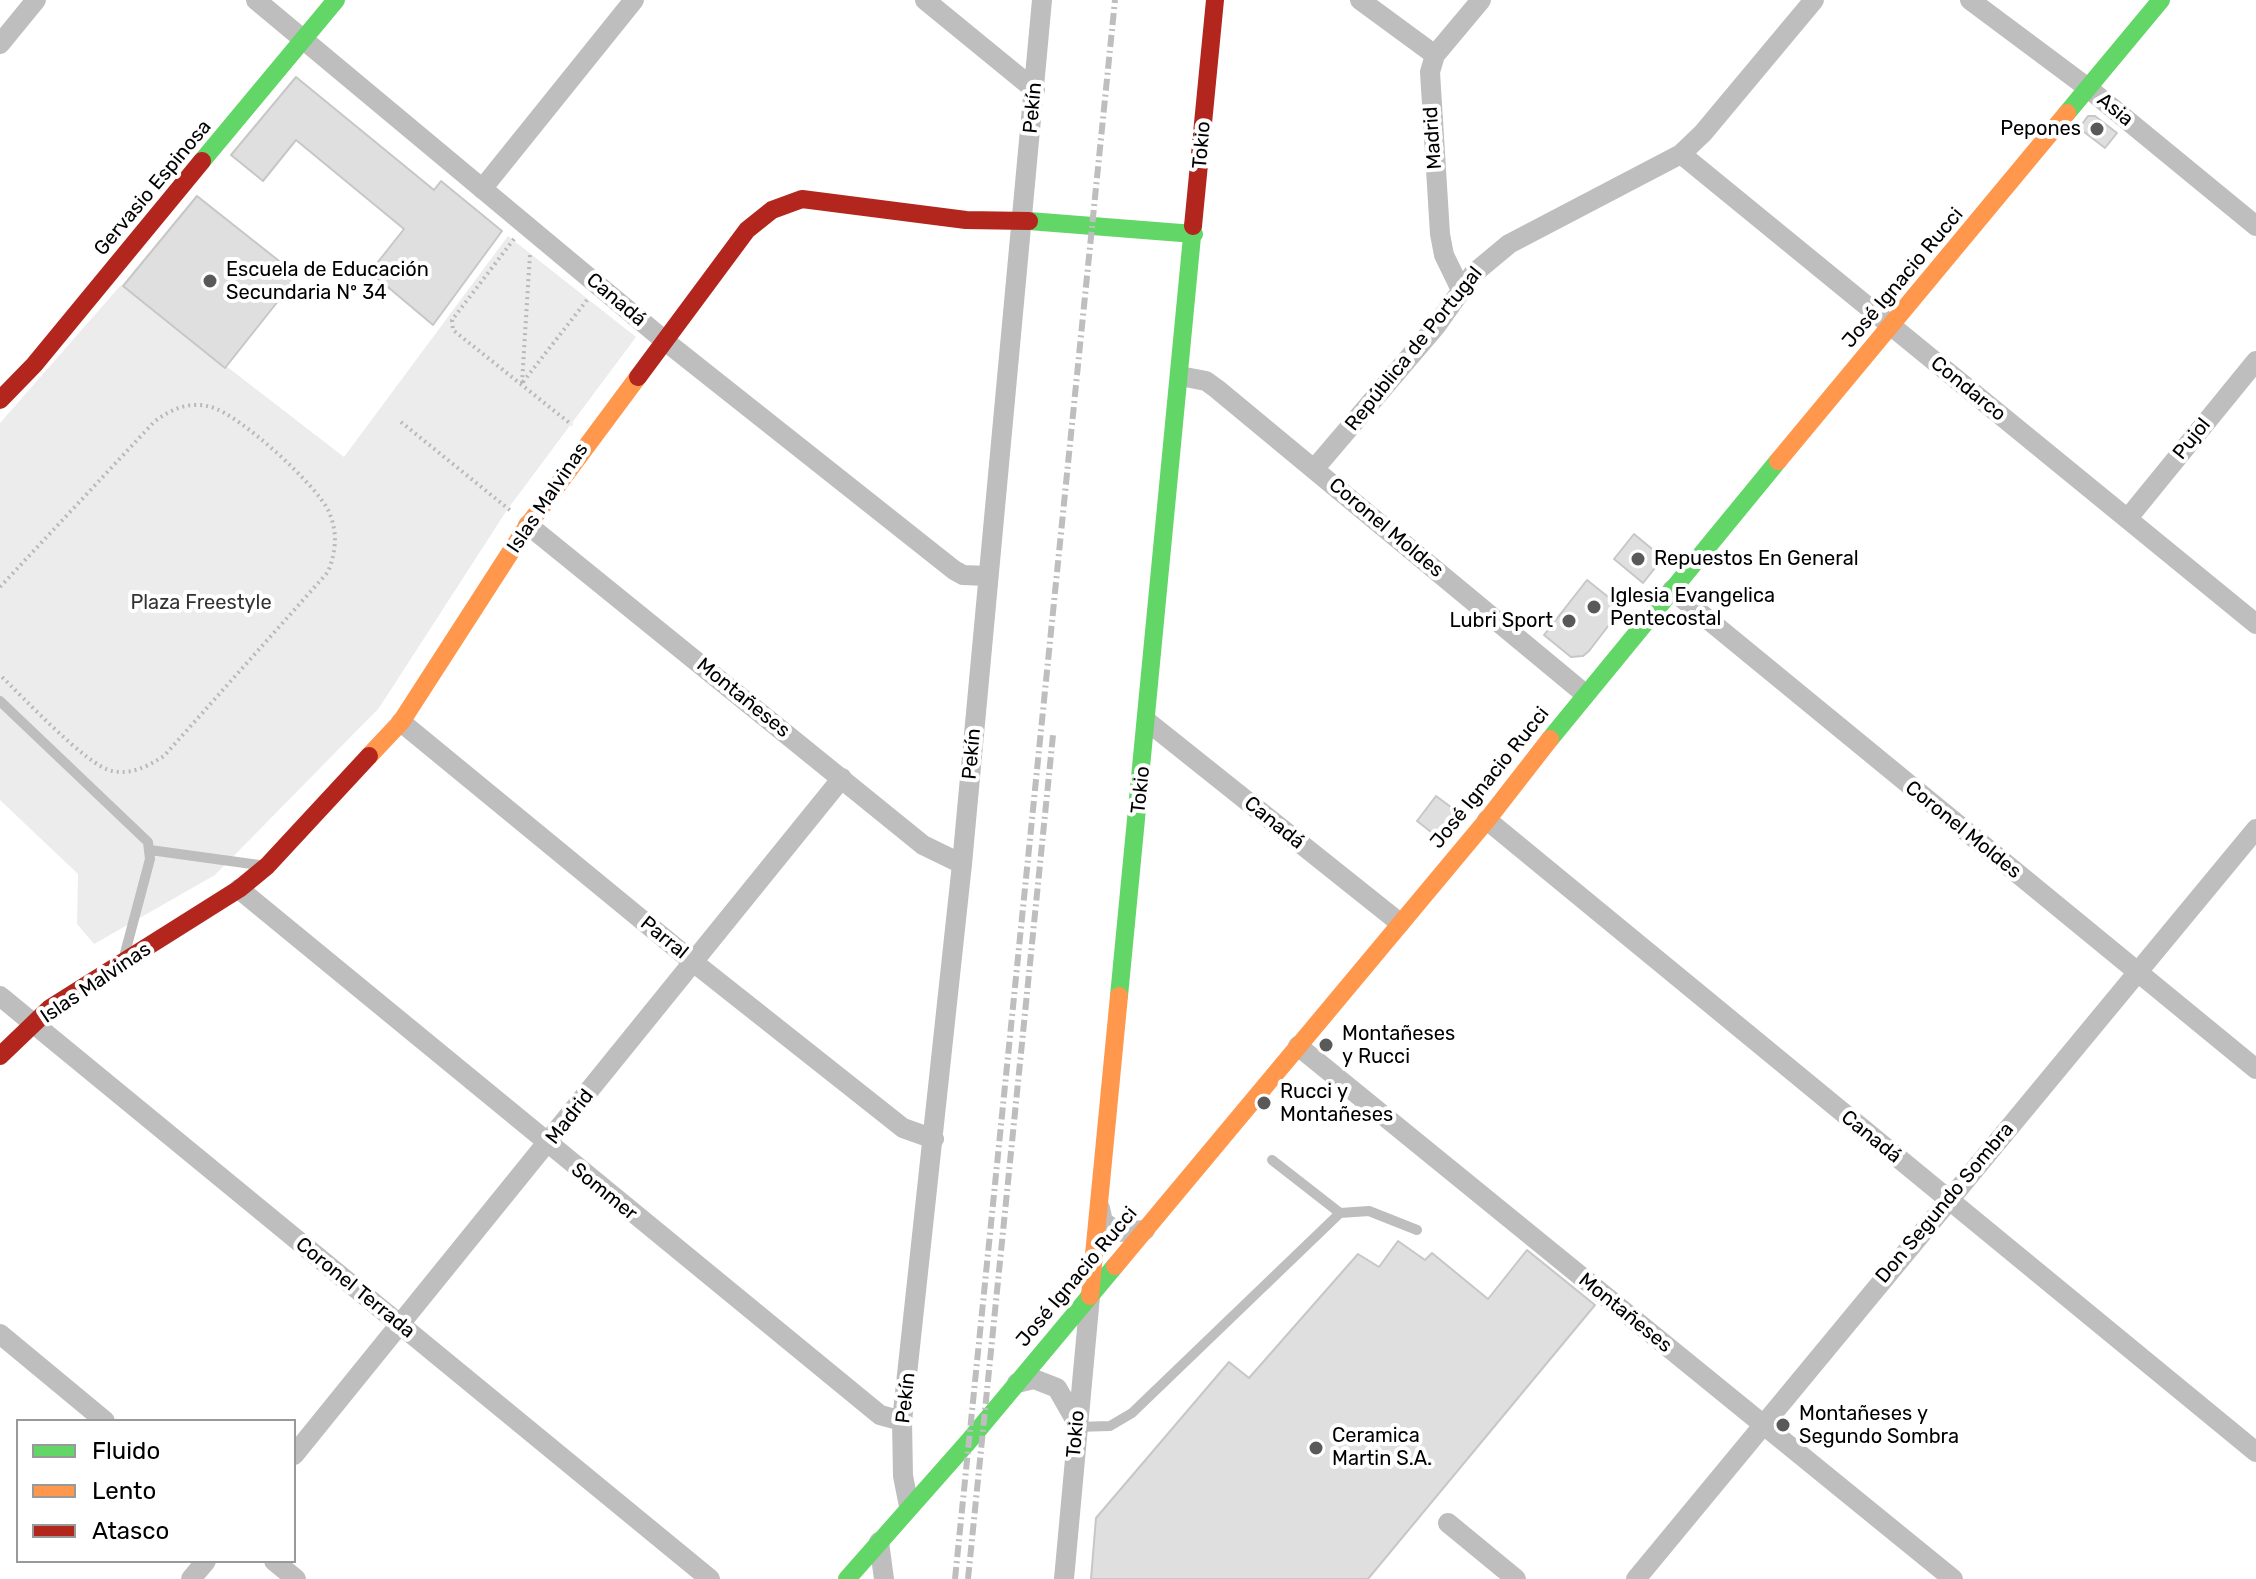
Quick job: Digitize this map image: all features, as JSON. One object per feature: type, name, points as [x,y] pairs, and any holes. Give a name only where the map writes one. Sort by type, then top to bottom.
[{"type":"street","points":[[0,44],[36,0]]},
{"type":"street","name":"Canadá","points":[[256,0],[665,341],[954,570],[963,575],[988,576]]},
{"type":"street","name":"Gervasio Espinosa","points":[[3,393],[336,0]]},
{"type":"street","points":[[482,189],[634,0]]},
{"type":"street","points":[[925,0],[1035,90]]},
{"type":"street","name":"Pekín","points":[[909,1506],[903,1476],[902,1421],[962,864],[1042,0]]},
{"type":"street","name":"Tokio","points":[[1064,1579],[1215,0]]},
{"type":"street","points":[[1360,0],[1435,55],[1481,0]]},
{"type":"street","name":"República de Portugal","points":[[1315,468],[1436,326],[1473,274],[1509,244],[1681,154],[1703,133],[1814,0]]},
{"type":"street","name":"Asia","points":[[1970,0],[2088,88],[2256,226]]},
{"type":"street","name":"José Ignacio Rucci","points":[[847,1579],[1017,1383],[1487,820],[1585,694],[2161,0]]},
{"type":"street","name":"Madrid","points":[[1435,55],[1429,88],[1440,234],[1444,255],[1461,290]]},
{"type":"street","name":"Condarco","points":[[1681,154],[2256,624]]},
{"type":"street","name":"Islas Malvinas","points":[[0,1056],[50,1008],[239,889],[267,866],[401,722],[528,525],[589,439],[747,230],[780,203],[802,199],[966,220],[1022,221],[1194,234]]},
{"type":"street","name":"Pujol","points":[[2128,518],[2256,361]]},
{"type":"street","name":"Coronel Moldes","points":[[1180,376],[1206,381],[1217,389],[1585,694]]},
{"type":"street","name":"Montañeses","points":[[528,525],[923,845],[962,864]]},
{"type":"street","name":"Coronel Moldes","points":[[1672,590],[2256,1069]]},
{"type":"street","name":"Parral","points":[[401,722],[692,961],[903,1128],[934,1139]]},
{"type":"street","name":"Canadá","points":[[1148,722],[1400,923]]},
{"type":"street","name":"Madrid","points":[[296,1453],[842,778]]},
{"type":"street","name":"Canadá","points":[[1487,820],[2256,1452]]},
{"type":"street","name":"Don Segundo Sombra","points":[[1636,1579],[1761,1424],[2256,829]]},
{"type":"street","name":"Sommer","points":[[239,889],[547,1146],[880,1415],[902,1421]]},
{"type":"street","name":"Coronel Terrada","points":[[0,996],[710,1579]]},
{"type":"street","name":"Montañeses","points":[[1298,1046],[1948,1577]]},
{"type":"street","points":[[1099,1200],[1103,1222],[1109,1227],[1128,1234],[1145,1230]]},
{"type":"street","points":[[0,1334],[103,1419]]},
{"type":"street","points":[[1017,1383],[1034,1379],[1057,1388],[1077,1425]]},
{"type":"street","points":[[1448,1523],[1516,1579]]},
{"type":"street","points":[[879,1542],[884,1579]]},
{"type":"street","points":[[191,1579],[204,1563]]},
{"type":"street","points":[[276,1563],[296,1579]]},
{"type":"lane","points":[[0,701],[143,836],[150,850],[123,963]]},
{"type":"lane","points":[[150,850],[267,866]]},
{"type":"lane","points":[[1272,1160],[1340,1213]]},
{"type":"lane","points":[[1077,1425],[1110,1426],[1132,1413],[1340,1213],[1369,1211],[1417,1230]]},
{"type":"path","points":[[522,383],[528,227]]},
{"type":"path","points":[[528,227],[452,320],[453,330],[589,439]]},
{"type":"path","points":[[522,383],[598,285]]},
{"type":"path","points":[[0,587],[154,422],[171,409],[191,405],[229,413],[322,497],[335,532],[336,552],[328,572],[164,756],[146,767],[131,772],[97,766],[0,675]]},
{"type":"path","points":[[401,422],[528,525]]},
{"type":"green space","name":"Plaza Freestyle","points":[[508,236],[636,337],[507,510],[379,708],[215,875],[94,944],[77,924],[78,874],[0,800],[0,423],[121,285],[344,457]]},
{"type":"building","points":[[296,77],[434,190],[441,181],[502,231],[433,325],[370,272],[404,229],[296,140],[263,181],[231,155]]},
{"type":"building","name":"Pepones","points":[[2088,116],[2095,116],[2117,133],[2105,148],[2079,128]]},
{"type":"building","name":"Escuela de Educación Secundaria Nº 34","points":[[197,196],[298,276],[225,368],[123,286]]},
{"type":"building","name":"Repuestos En General","points":[[1634,534],[1663,558],[1643,583],[1614,559]]},
{"type":"building","points":[[1587,580],[1622,608],[1589,651],[1583,656],[1571,657],[1544,635]]},
{"type":"building","points":[[1436,796],[1459,813],[1440,839],[1417,821]]},
{"type":"building","name":"Ceramica Martin S.A.","points":[[1398,1241],[1425,1260],[1432,1253],[1488,1299],[1527,1250],[1595,1305],[1368,1579],[1091,1579],[1096,1518],[1229,1362],[1249,1378],[1358,1254],[1379,1267]]},
{"type":"railway","points":[[955,1579],[1115,0]]},
{"type":"railway","points":[[968,1579],[1053,735]]},
{"type":"traffic: fast","points":[[202,161],[336,0]]},
{"type":"traffic: fast","points":[[2067,113],[2161,0]]},
{"type":"traffic: fast","points":[[1029,221],[1194,234]]},
{"type":"traffic: fast","points":[[1119,996],[1193,226]]},
{"type":"traffic: fast","points":[[1550,739],[1778,461]]},
{"type":"traffic: fast","points":[[847,1579],[968,1442],[1115,1266]]},
{"type":"traffic: slow","points":[[1778,461],[2067,113]]},
{"type":"traffic: slow","points":[[369,756],[401,722],[528,525],[638,377]]},
{"type":"traffic: slow","points":[[1115,1266],[1487,820],[1550,739]]},
{"type":"traffic: slow","points":[[1090,1296],[1119,996]]},
{"type":"traffic: jam","points":[[1193,226],[1215,0]]},
{"type":"traffic: jam","points":[[0,400],[34,365],[202,161]]},
{"type":"traffic: jam","points":[[638,377],[747,230],[772,210],[802,199],[966,220],[1029,221]]},
{"type":"traffic: jam","points":[[0,1056],[50,1008],[239,889],[267,866],[369,756]]},
{"type":"place","name":"Pepones","points":[[2097,129]]},
{"type":"place","name":"Escuela de Educación Secundaria Nº 34","points":[[210,281]]},
{"type":"place","name":"Repuestos En General","points":[[1638,559]]},
{"type":"place","name":"Iglesia Evangelica Pentecostal","points":[[1594,607]]},
{"type":"place","name":"Lubri Sport","points":[[1569,621]]},
{"type":"place","name":"Montañeses y Rucci","points":[[1326,1045]]},
{"type":"place","name":"Rucci y Montañeses","points":[[1264,1103]]},
{"type":"place","name":"Montañeses y Segundo Sombra","points":[[1783,1425]]},
{"type":"place","name":"Ceramica Martin S.A.","points":[[1316,1448]]}]
